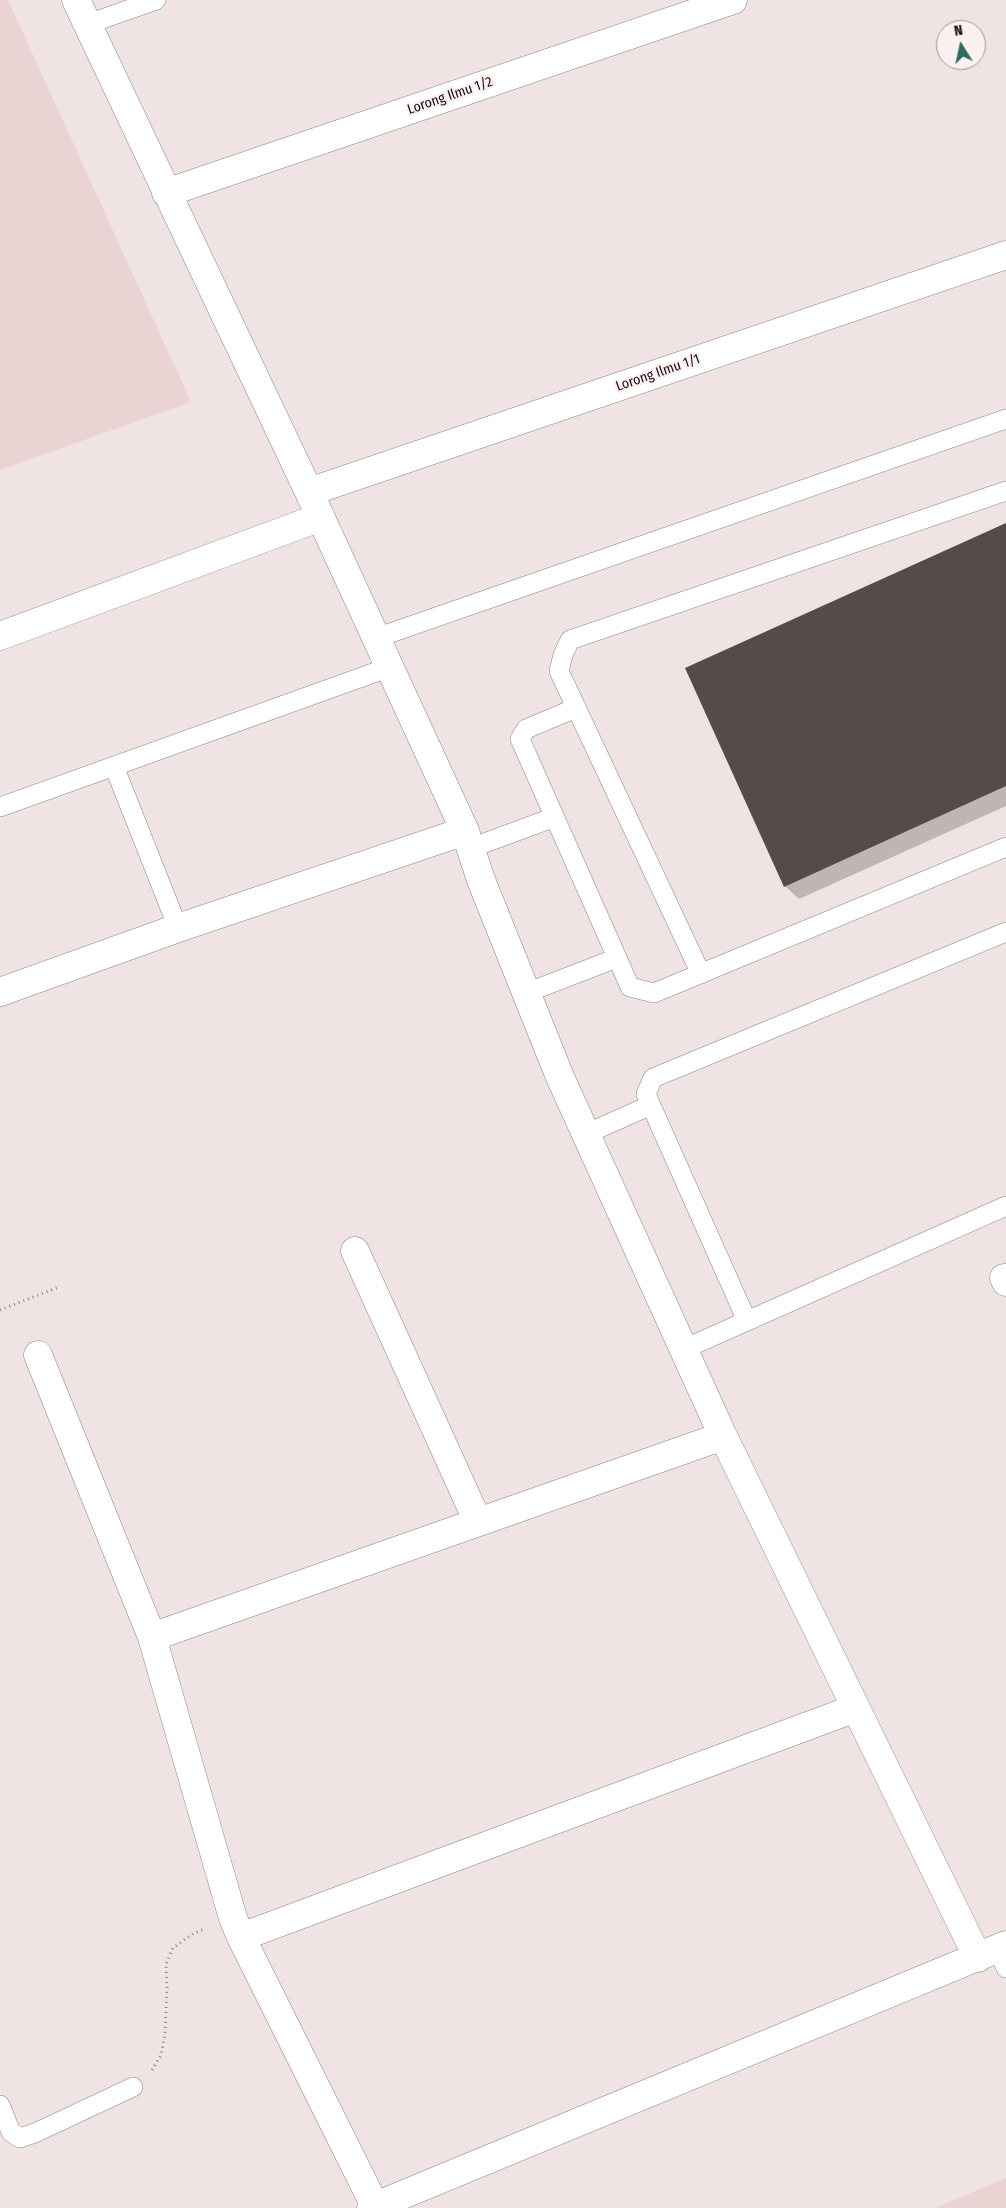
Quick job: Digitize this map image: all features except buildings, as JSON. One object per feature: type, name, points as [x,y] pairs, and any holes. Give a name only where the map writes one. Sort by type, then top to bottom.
[{"type":"street","name":"Lorong Ilmu 1/2","points":[[166,193],[733,0]]},
{"type":"street","points":[[38,1355],[152,1637],[237,1927],[374,2208],[997,1955],[856,1708],[723,1436],[560,1077],[481,880],[468,839],[321,517],[166,193],[82,12]]},
{"type":"street","name":"Lorong Ilmu 1/1","points":[[309,492],[1006,255]]},
{"type":"street","points":[[0,636],[321,517]]},
{"type":"street","points":[[0,992],[178,928],[468,839]]},
{"type":"street","points":[[355,1251],[478,1522]]},
{"type":"street","points":[[152,1637],[723,1436]]},
{"type":"street","points":[[237,1927],[856,1708]]},
{"type":"lane","points":[[82,12],[156,0]]},
{"type":"lane","points":[[376,638],[1006,419]]},
{"type":"lane","points":[[701,974],[559,671],[563,655],[570,640],[1006,491]]},
{"type":"lane","points":[[0,807],[390,667]]},
{"type":"lane","points":[[576,708],[526,729],[520,739],[630,987],[654,994],[1006,847]]},
{"type":"lane","points":[[114,766],[178,928]]},
{"type":"lane","points":[[468,839],[555,818]]},
{"type":"lane","points":[[747,1321],[646,1094],[653,1078],[1006,932]]},
{"type":"lane","points":[[526,993],[617,958]]},
{"type":"lane","points":[[586,1134],[651,1105]]},
{"type":"lane","points":[[684,1349],[1006,1206]]},
{"type":"lane","points":[[1,2109],[11,2132],[20,2138],[35,2133],[133,2087]]},
{"type":"path","points":[[0,1310],[58,1287]]},
{"type":"path","points":[[133,2087],[151,2071],[161,2055],[167,1987],[166,1964],[173,1948],[194,1933],[237,1927]]},
{"type":"shaded area","points":[[0,0],[8,0],[191,402],[0,470]]},
{"type":"shaded area","points":[[1006,2178],[1006,2208],[935,2208]]}]
